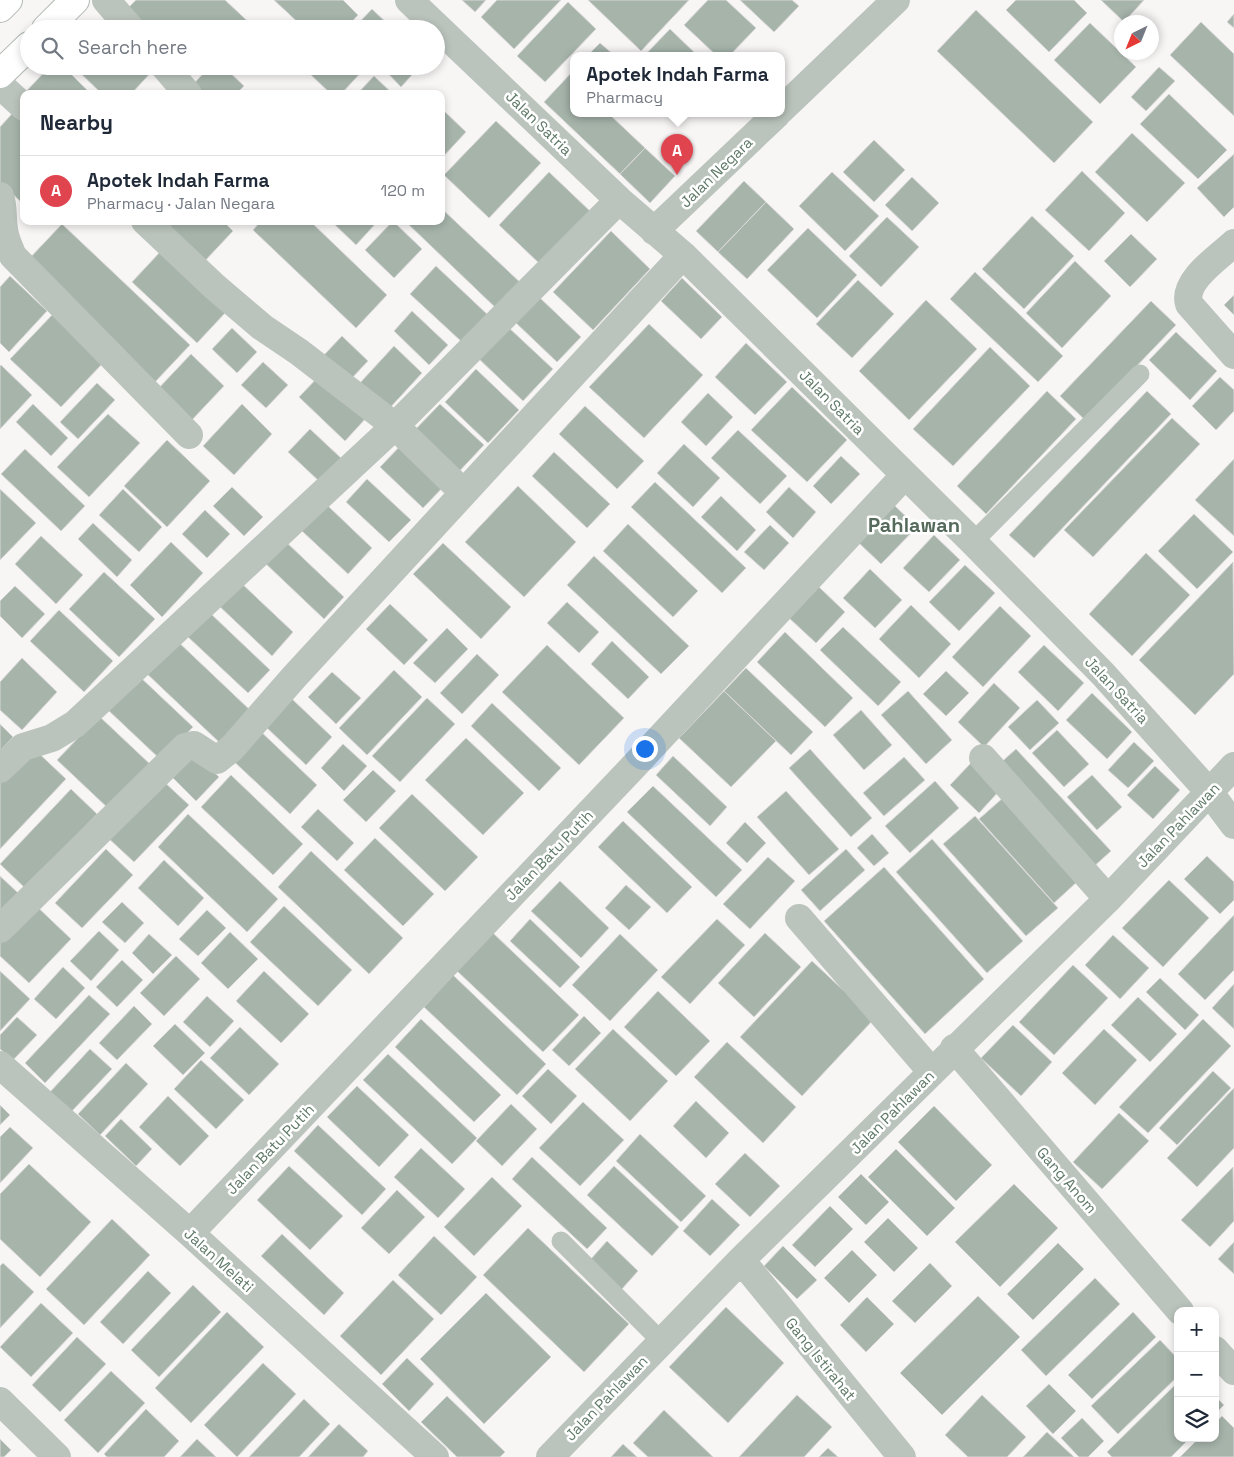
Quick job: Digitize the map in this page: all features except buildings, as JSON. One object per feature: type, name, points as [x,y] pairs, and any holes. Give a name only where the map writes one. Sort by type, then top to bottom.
[{"type":"main road","points":[[0,8],[8,0]]},
{"type":"main road","points":[[55,20],[75,0]]},
{"type":"main road","points":[[0,74],[20,55]]},
{"type":"street","points":[[106,0],[123,20]]},
{"type":"street","name":"Jalan Satria","points":[[409,0],[430,20]]},
{"type":"street","points":[[785,106],[896,0]]},
{"type":"street","name":"Jalan Satria","points":[[445,34],[619,200],[684,255],[973,542],[1103,674],[1210,793],[1234,825]]},
{"type":"street","points":[[172,75],[185,90]]},
{"type":"street","points":[[0,85],[20,103]]},
{"type":"street","name":"Jalan Negara","points":[[654,231],[774,117]]},
{"type":"street","points":[[0,196],[4,206],[6,242],[13,256],[189,435]]},
{"type":"street","points":[[0,769],[23,746],[52,738],[75,724],[395,426],[619,200]]},
{"type":"street","points":[[149,225],[215,287],[262,327],[299,352],[395,426],[463,492]]},
{"type":"street","points":[[1234,244],[1192,284],[1187,296],[1189,304],[1234,355]]},
{"type":"street","points":[[0,929],[185,747],[194,745],[217,760],[232,748],[463,492],[684,255]]},
{"type":"street","name":"Jalan Batu Putih","points":[[190,1233],[634,766],[905,475]]},
{"type":"street","points":[[983,758],[1108,899]]},
{"type":"street","name":"Jalan Pahlawan","points":[[550,1457],[741,1260],[954,1048],[1108,899],[1234,766]]},
{"type":"street","points":[[799,918],[932,1072]]},
{"type":"street","name":"Gang Anom","points":[[954,1048],[1177,1307]]},
{"type":"street","name":"Jalan Melati","points":[[0,1065],[190,1233],[435,1457]]},
{"type":"street","name":"Gang Istirahat","points":[[741,1260],[902,1457]]},
{"type":"street","points":[[1217,1352],[1234,1371]]},
{"type":"street","points":[[0,1401],[57,1457]]},
{"type":"lane","points":[[973,542],[1140,374]]},
{"type":"lane","points":[[561,1242],[661,1341]]},
{"type":"place","name":"Apotek Indah Farma","points":[[677,175]]},
{"type":"district","name":"Pahlawan","points":[[914,525]]}]
